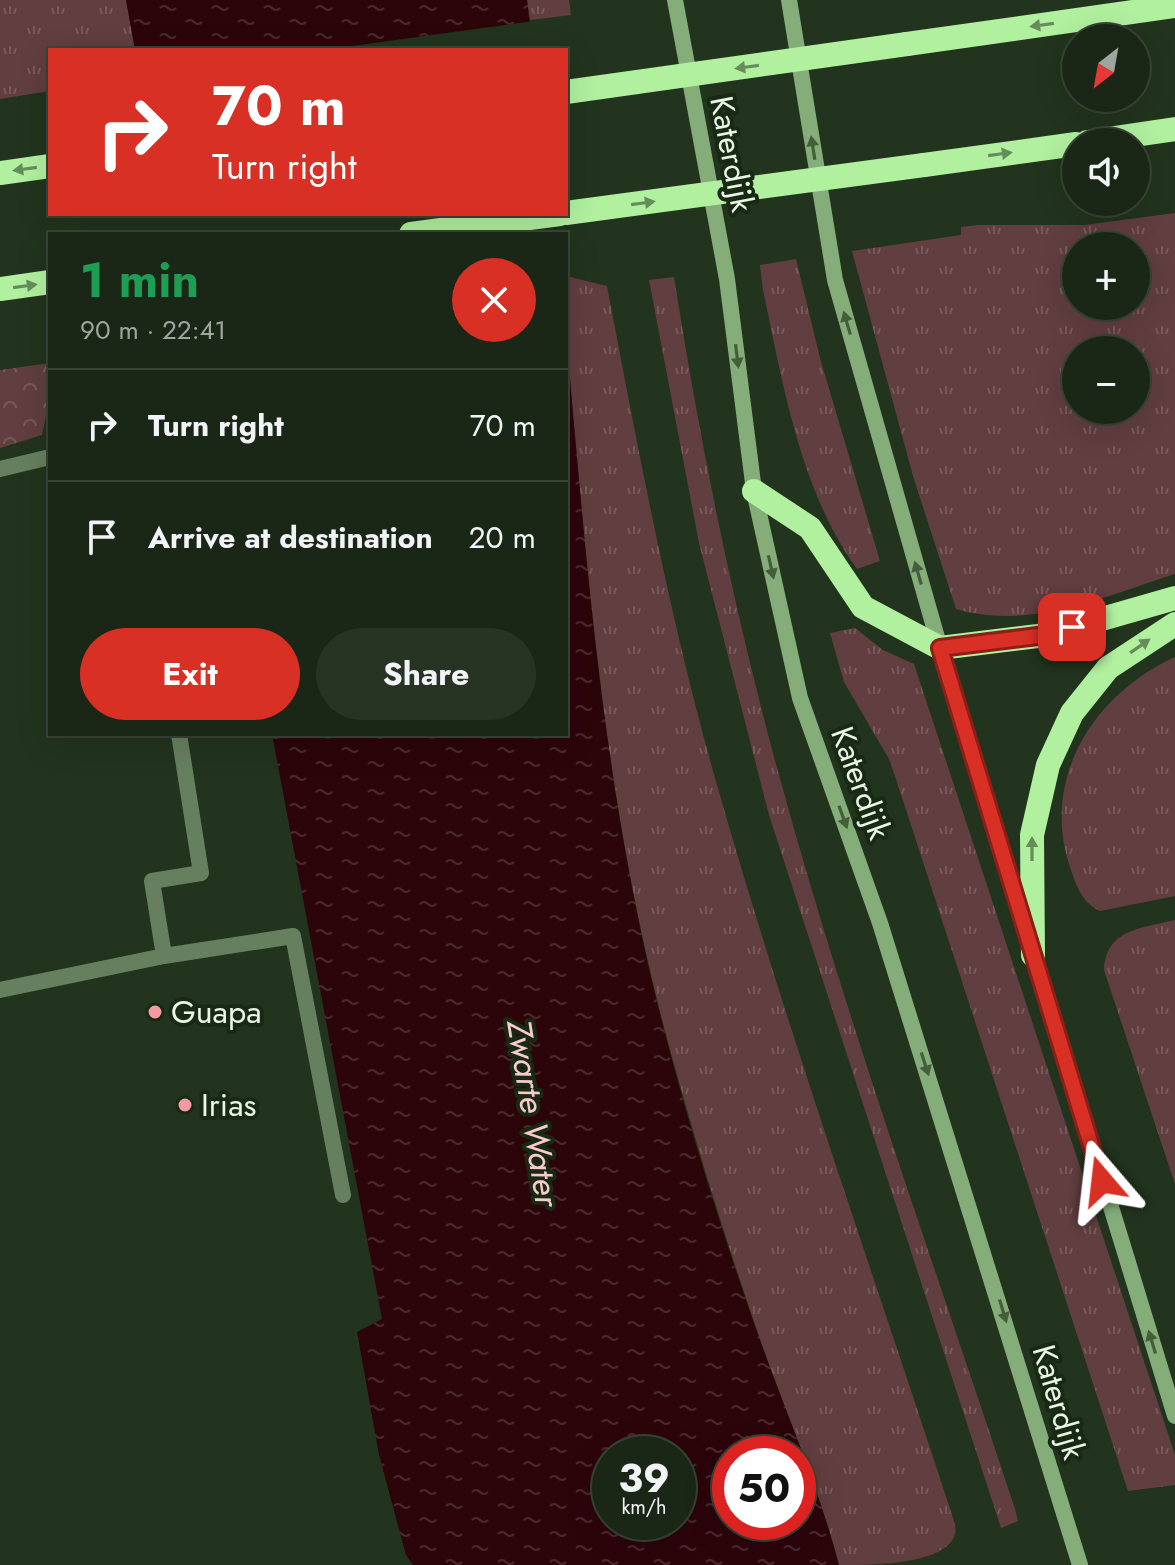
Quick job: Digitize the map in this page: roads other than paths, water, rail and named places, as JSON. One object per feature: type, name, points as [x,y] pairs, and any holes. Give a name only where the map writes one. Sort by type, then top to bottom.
[{"type":"highway","points":[[568,92],[1175,6]]},
{"type":"highway","points":[[1150,133],[1175,129]]},
{"type":"highway","points":[[568,213],[1062,146]]},
{"type":"highway","points":[[0,173],[48,166]]},
{"type":"highway","points":[[426,232],[545,216]]},
{"type":"highway","points":[[0,289],[48,282]]},
{"type":"highway","points":[[754,491],[810,528],[863,607],[940,648],[1046,635],[1175,598]]},
{"type":"highway","points":[[1033,955],[1032,835],[1048,765],[1072,713],[1108,668],[1175,624]]},
{"type":"main road","name":"Katerdijk","points":[[675,0],[727,279],[754,491],[800,698],[880,923],[1080,1565]]},
{"type":"main road","points":[[789,0],[835,280],[940,648],[1175,1416]]},
{"type":"lane","points":[[0,469],[48,457]]},
{"type":"lane","points":[[164,956],[152,881],[201,873],[179,736]]},
{"type":"lane","points":[[0,990],[164,956],[293,936],[343,1195]]},
{"type":"water","points":[[126,0],[527,0],[533,48],[135,48]]},
{"type":"water","name":"Zwarte Water","points":[[568,356],[599,670],[638,919],[668,1045],[705,1174],[761,1343],[796,1436],[712,1436],[712,1540],[816,1540],[816,1490],[839,1565],[413,1565],[406,1555],[379,1455],[357,1332],[382,1319],[272,736],[568,736]]},
{"type":"place","name":"Guapa","points":[[155,1012]]},
{"type":"place","name":"Irias","points":[[185,1105]]}]
